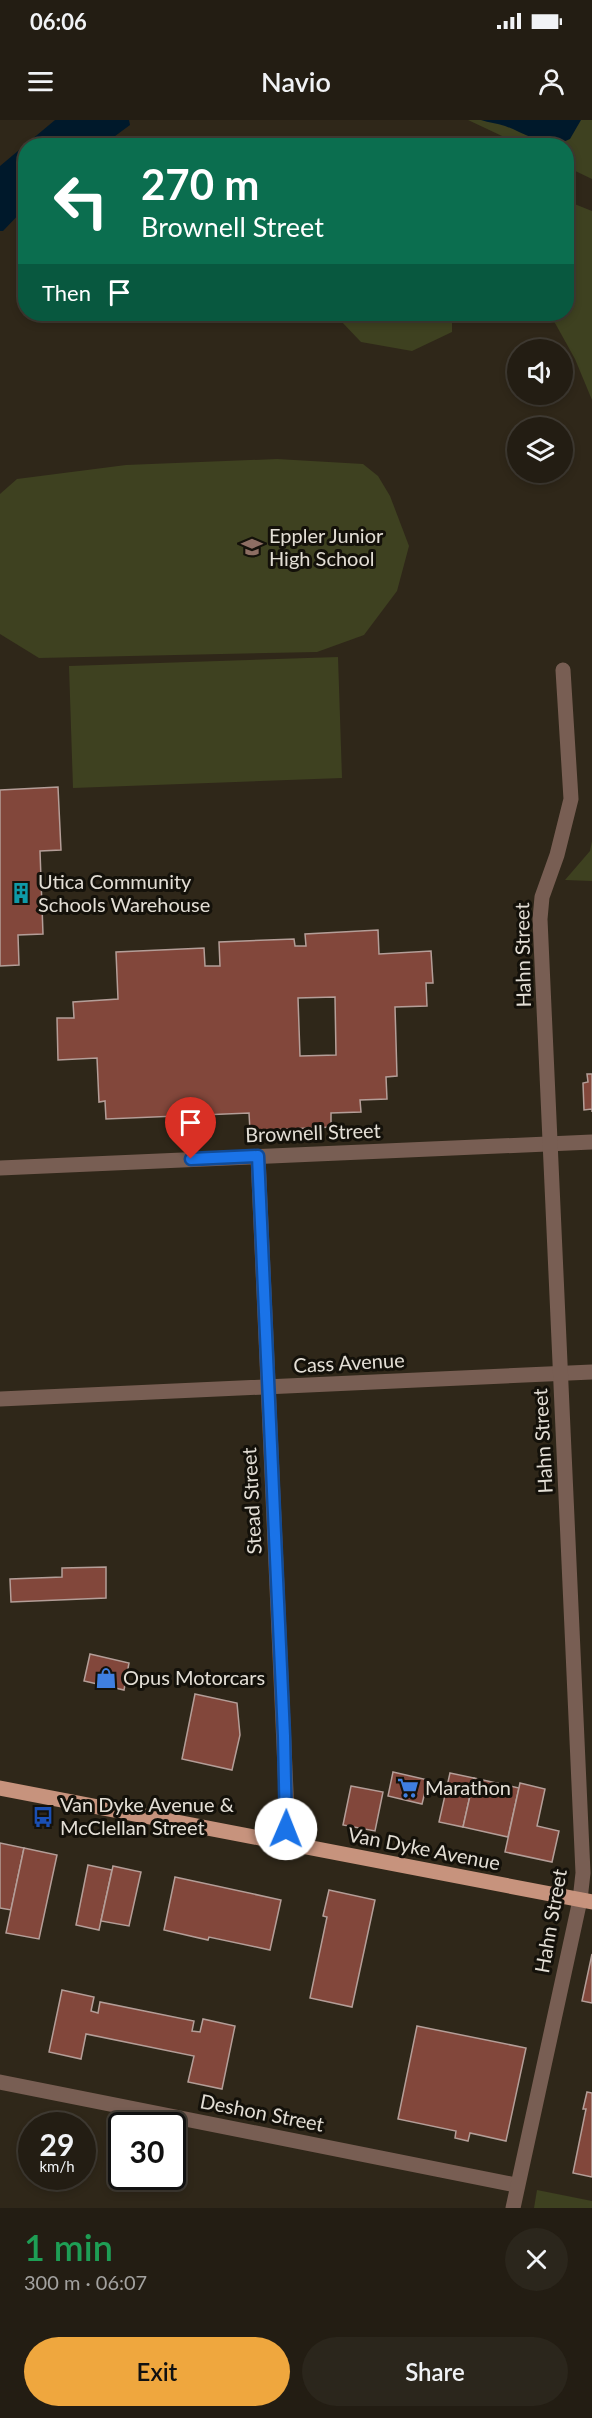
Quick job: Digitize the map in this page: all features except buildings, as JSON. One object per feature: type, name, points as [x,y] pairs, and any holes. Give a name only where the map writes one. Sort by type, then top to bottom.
[{"type":"main road","name":"Van Dyke Avenue","points":[[0,1788],[586,1901]]},
{"type":"street","name":"Hahn Street","points":[[513,2208],[516,2185],[586,1901],[582,1855],[540,919],[542,897],[557,855],[571,799],[563,670]]},
{"type":"street","name":"Brownell Street","points":[[0,1168],[592,1142]]},
{"type":"street","name":"Stead Street","points":[[258,1156],[287,1814],[285,1844]]},
{"type":"street","name":"Cass Avenue","points":[[0,1399],[592,1372]]},
{"type":"street","name":"Deshon Street","points":[[0,2082],[516,2185]]},
{"type":"green space","points":[[468,120],[592,120],[592,179],[574,170],[574,138],[506,138]]},
{"type":"green space","points":[[574,204],[592,211],[592,400],[573,355],[573,339],[564,339],[554,321],[574,321]]},
{"type":"green space","points":[[341,321],[452,321],[452,332],[412,351],[361,342]]},
{"type":"green space","points":[[277,459],[363,464],[378,476],[390,496],[409,546],[397,591],[364,635],[317,652],[39,658],[0,634],[0,494],[17,479],[126,465]]},
{"type":"green space","points":[[338,657],[342,778],[73,788],[69,666]]},
{"type":"green space","points":[[592,841],[592,881],[565,880],[590,851]]},
{"type":"green space","points":[[537,2190],[592,2201],[592,2208],[534,2208]]},
{"type":"water","points":[[55,120],[129,120],[130,125],[112,138],[33,138]]},
{"type":"water","points":[[481,120],[581,120],[571,138],[532,138],[505,126]]},
{"type":"water","points":[[18,151],[18,215],[3,231],[0,231],[0,166]]},
{"type":"place","name":"Eppler Junior High School","points":[[252,547]]},
{"type":"place","name":"Utica Community Schools Warehouse","points":[[21,893]]},
{"type":"place","name":"Opus Motorcars","points":[[106,1678]]},
{"type":"place","name":"Marathon","points":[[408,1788]]},
{"type":"place","name":"Van Dyke Avenue & McClellan Street","points":[[43,1817]]},
{"type":"route","points":[[191,1159],[258,1156],[284,1736],[286,1829]]}]
